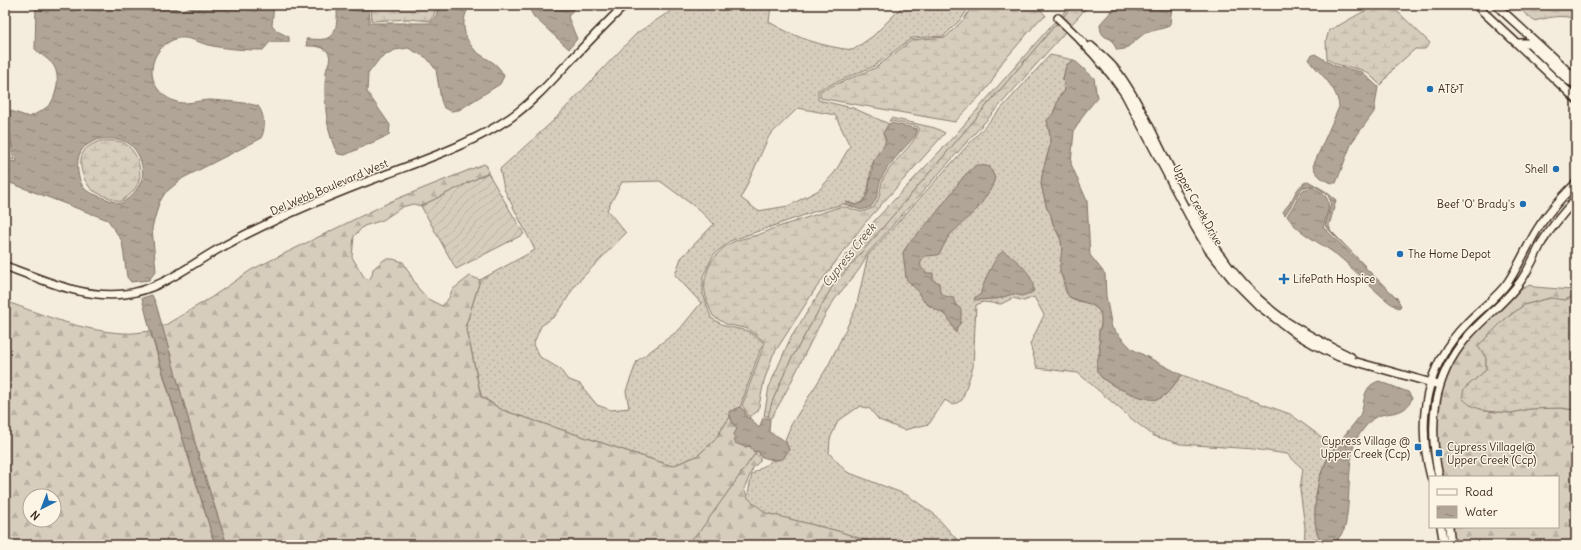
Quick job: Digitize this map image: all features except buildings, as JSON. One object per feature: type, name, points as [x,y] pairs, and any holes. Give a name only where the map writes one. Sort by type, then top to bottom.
[{"type":"street","name":"Del Webb Boulevard West","points":[[5,266],[63,287],[89,294],[109,296],[127,294],[150,288],[165,282],[240,237],[317,201],[431,157],[492,129],[533,100],[625,5]]},
{"type":"street","points":[[1476,5],[1576,99]]},
{"type":"street","points":[[1496,5],[1576,79]]},
{"type":"street","name":"Upper Creek Drive","points":[[1058,18],[1072,31],[1110,73],[1125,94],[1208,249],[1233,280],[1259,306],[1287,328],[1314,345],[1339,357],[1439,385]]},
{"type":"street","points":[[1517,43],[1529,43],[1569,81],[1576,84]]},
{"type":"street","points":[[1431,476],[1424,443],[1425,407],[1431,382],[1444,352],[1467,323],[1507,284],[1518,268],[1534,234],[1544,218],[1576,183]]},
{"type":"street","points":[[1439,476],[1433,434],[1435,404],[1439,385],[1446,369],[1458,349],[1480,323],[1510,296],[1522,280],[1552,226],[1576,199]]},
{"type":"street","points":[[1441,528],[1444,545]]},
{"type":"street","points":[[1449,528],[1451,545]]},
{"type":"green space","points":[[374,5],[435,5],[435,13],[430,21],[409,19],[371,21],[372,8]]},
{"type":"green space","points":[[683,5],[771,5],[769,22],[799,37],[820,44],[853,50],[873,36],[904,5],[970,5],[962,18],[944,36],[912,38],[874,66],[818,90],[818,100],[853,108],[889,124],[883,133],[885,145],[876,156],[872,165],[868,191],[863,202],[856,205],[846,202],[844,204],[816,211],[730,241],[714,254],[703,276],[703,293],[711,318],[725,326],[748,331],[763,342],[740,407],[729,412],[730,417],[714,441],[697,456],[672,466],[502,410],[481,396],[466,325],[480,280],[535,250],[504,189],[500,169],[553,121],[637,33],[672,10]],"holes":[[[798,108],[835,115],[850,146],[835,172],[819,190],[788,206],[758,211],[741,198],[769,136]],[[660,181],[698,209],[714,224],[681,258],[675,275],[701,303],[679,330],[637,361],[626,391],[629,408],[611,410],[597,405],[580,384],[567,379],[560,369],[540,357],[533,345],[541,326],[555,316],[576,284],[626,233],[607,210],[622,182]]]},
{"type":"green space","points":[[973,5],[1036,5],[1046,16],[1039,20],[1006,58],[1000,65],[993,80],[987,88],[955,122],[820,98],[820,91],[875,68],[912,40],[946,37],[964,19]]},
{"type":"green space","points":[[1070,5],[1089,5],[1070,26],[1060,17]]},
{"type":"green space","points":[[1515,5],[1576,5],[1576,20],[1561,16],[1534,21]]},
{"type":"green space","points":[[1372,8],[1396,10],[1430,43],[1425,49],[1415,49],[1393,69],[1380,85],[1369,74],[1362,70],[1336,64],[1327,59],[1326,41],[1329,30]]},
{"type":"green space","points":[[1056,20],[1067,30],[867,254],[861,267],[835,299],[826,313],[780,404],[771,418],[764,416],[769,387],[790,339],[825,284],[862,234],[956,134]]},
{"type":"green space","points":[[1050,55],[1074,60],[1066,66],[1063,79],[1065,91],[1060,95],[1053,114],[1047,120],[1050,146],[1043,170],[1041,184],[1047,209],[1050,212],[1052,222],[1061,240],[1062,253],[1060,273],[1066,293],[1071,298],[1093,306],[1100,313],[1101,320],[1099,333],[1100,349],[1097,370],[1098,373],[1107,382],[1122,390],[1154,399],[1160,398],[1166,394],[1182,375],[1290,414],[1335,447],[1324,466],[1320,477],[1317,488],[1315,511],[1317,533],[1338,538],[1341,545],[1304,545],[1305,528],[1300,489],[1303,469],[1287,454],[1253,449],[1180,444],[1154,436],[1078,373],[1037,368],[1030,344],[1044,315],[1034,297],[1024,301],[1013,298],[1001,304],[983,302],[976,305],[973,367],[962,400],[953,405],[945,400],[929,424],[904,430],[879,420],[870,409],[860,406],[838,421],[830,439],[829,453],[847,472],[907,495],[934,514],[962,545],[879,545],[838,531],[765,513],[747,498],[752,474],[773,460],[778,460],[789,450],[785,440],[791,425],[828,366],[856,308],[868,255]]},
{"type":"green space","points":[[891,118],[935,128],[945,133],[864,224],[814,291],[773,355],[764,381],[758,411],[751,416],[748,416],[742,406],[765,342],[748,329],[726,324],[713,316],[705,292],[705,278],[710,264],[719,252],[735,241],[839,207],[846,207],[861,212],[873,208],[878,199],[884,177],[917,136],[920,129],[918,127],[889,121]]},
{"type":"green space","points":[[5,131],[11,144],[14,160],[5,158]]},
{"type":"green space","points":[[99,141],[122,142],[132,150],[138,160],[140,176],[138,184],[126,198],[120,202],[94,191],[84,179],[81,167],[82,156],[85,149]]},
{"type":"green space","points":[[484,164],[487,166],[488,173],[421,206],[413,204],[402,207],[383,220],[364,226],[354,236],[352,257],[364,277],[369,280],[373,269],[385,259],[393,259],[403,262],[418,288],[428,299],[442,306],[449,298],[452,290],[470,276],[480,280],[466,325],[481,397],[502,410],[672,466],[697,456],[714,441],[730,417],[737,429],[740,444],[743,446],[750,446],[760,458],[760,461],[753,468],[744,489],[748,498],[766,513],[838,531],[879,545],[227,545],[201,464],[162,327],[212,297],[251,270],[394,200]]},
{"type":"green space","points":[[488,173],[524,234],[456,269],[421,206]]},
{"type":"green space","points":[[1513,282],[1516,284],[1512,289],[1472,328],[1461,342],[1446,365],[1438,382],[1434,381],[1437,372],[1460,338],[1478,318],[1499,301]]},
{"type":"green space","points":[[1576,284],[1576,295],[1565,300],[1550,298],[1524,305],[1504,320],[1478,346],[1486,358],[1486,370],[1464,389],[1485,411],[1511,413],[1529,409],[1560,408],[1576,410],[1576,545],[1463,545],[1453,543],[1451,528],[1559,528],[1559,476],[1442,476],[1435,441],[1436,415],[1441,392],[1448,372],[1459,354],[1471,337],[1519,287],[1522,289],[1530,285],[1534,287],[1572,290]]},
{"type":"green space","points":[[1576,295],[1576,410],[1560,408],[1529,409],[1511,413],[1485,411],[1470,405],[1462,398],[1464,389],[1486,370],[1486,358],[1478,346],[1504,320],[1524,305],[1550,298],[1565,300]]},
{"type":"green space","points":[[5,301],[78,326],[108,332],[136,333],[150,331],[215,545],[5,545]]},
{"type":"green space","points":[[1432,385],[1437,387],[1437,476],[1433,476],[1429,463],[1426,420]]},
{"type":"water","points":[[36,5],[171,5],[179,11],[199,5],[274,5],[272,25],[277,31],[289,37],[289,42],[270,42],[263,50],[249,50],[208,45],[187,38],[179,38],[165,44],[158,52],[154,60],[152,70],[153,79],[157,88],[164,95],[174,101],[183,103],[210,100],[258,106],[262,113],[264,127],[260,139],[183,178],[165,193],[159,203],[152,228],[156,271],[149,280],[131,282],[127,277],[122,241],[108,220],[5,181],[5,161],[17,162],[11,142],[11,135],[5,127],[5,109],[29,117],[41,111],[51,103],[56,90],[57,75],[54,66],[35,49]],"holes":[[[99,139],[115,139],[129,144],[138,154],[142,166],[143,172],[140,184],[132,196],[120,204],[89,192],[83,186],[79,177],[78,160],[81,151],[89,144]]]},
{"type":"water","points":[[337,5],[372,5],[370,7],[369,23],[430,23],[437,14],[437,5],[471,5],[467,11],[464,23],[464,29],[468,42],[477,52],[495,64],[504,76],[500,84],[459,110],[451,111],[444,108],[441,100],[436,70],[427,58],[408,48],[395,50],[380,58],[368,74],[367,92],[390,125],[389,135],[345,155],[338,154],[328,126],[325,103],[325,81],[330,56],[323,48],[307,46],[306,39],[325,39],[333,34],[336,25]]},
{"type":"water","points":[[527,5],[576,5],[568,17],[577,39],[569,49],[534,17]]},
{"type":"water","points":[[1117,5],[1172,5],[1170,24],[1167,27],[1145,33],[1125,49],[1117,50],[1111,39],[1102,34],[1100,24]]},
{"type":"water","points":[[1315,54],[1335,66],[1362,72],[1378,87],[1374,112],[1352,142],[1336,183],[1329,182],[1322,178],[1316,173],[1313,166],[1339,107],[1338,100],[1332,87],[1309,60],[1311,56]]},
{"type":"water","points":[[1074,60],[1094,78],[1097,98],[1084,114],[1074,131],[1071,164],[1087,201],[1090,255],[1105,274],[1106,296],[1112,328],[1132,349],[1182,375],[1168,392],[1159,399],[1144,398],[1135,395],[1115,386],[1100,376],[1096,366],[1100,350],[1099,332],[1101,316],[1097,308],[1069,297],[1060,273],[1062,249],[1060,236],[1047,209],[1041,184],[1043,170],[1050,146],[1047,120],[1053,114],[1060,95],[1065,91],[1063,79],[1066,65]]},
{"type":"water","points":[[891,123],[918,129],[915,136],[886,170],[881,179],[876,199],[871,207],[861,210],[844,204],[846,202],[856,205],[863,202],[868,193],[874,159],[884,146],[886,140],[883,133]]},
{"type":"water","points":[[976,165],[990,167],[995,178],[992,187],[979,207],[948,237],[940,253],[938,255],[926,256],[922,259],[920,266],[926,273],[933,273],[933,280],[939,283],[940,292],[945,296],[953,298],[956,305],[961,309],[961,320],[957,327],[956,333],[947,316],[928,305],[921,298],[918,291],[906,279],[903,252],[909,243],[934,216],[964,176]]},
{"type":"water","points":[[1308,181],[1325,191],[1336,200],[1329,226],[1331,231],[1366,267],[1325,226],[1331,202],[1328,195],[1313,185],[1302,188],[1285,215],[1283,212],[1302,184]]},
{"type":"water","points":[[1312,187],[1324,195],[1327,199],[1328,208],[1323,227],[1397,298],[1401,306],[1399,308],[1388,301],[1343,260],[1298,229],[1292,223],[1287,216],[1303,190]]},
{"type":"water","points":[[1003,251],[1014,258],[1024,268],[1031,280],[1033,292],[1022,296],[1013,294],[997,299],[974,300],[975,297],[980,295],[986,278],[996,259]]},
{"type":"water","points":[[152,295],[156,304],[201,464],[227,545],[215,545],[149,326],[142,298]]},
{"type":"water","points":[[1379,381],[1408,392],[1412,398],[1409,404],[1400,411],[1374,418],[1360,433],[1355,442],[1351,458],[1348,507],[1345,527],[1337,540],[1332,544],[1327,544],[1321,540],[1317,534],[1315,524],[1315,502],[1320,476],[1332,453],[1360,415],[1365,395],[1369,387]]},
{"type":"water","points":[[740,407],[744,410],[747,418],[749,417],[759,428],[763,418],[770,419],[769,432],[784,440],[788,446],[789,450],[783,459],[774,460],[765,458],[760,456],[758,451],[754,452],[750,446],[745,447],[735,443],[734,434],[737,429],[733,424],[729,412]]},
{"type":"waterway","name":"Cypress Creek","points":[[1062,18],[1073,5]]},
{"type":"waterway","name":"Cypress Creek","points":[[768,417],[772,402],[789,363],[832,287],[1057,23]]},
{"type":"waterway","name":"Cypress Creek","points":[[685,545],[700,531],[757,451]]},
{"type":"place","name":"AT&T","points":[[1430,89]]},
{"type":"place","name":"Shell","points":[[1556,169]]},
{"type":"place","name":"Beef 'O' Brady's","points":[[1523,204]]},
{"type":"place","name":"The Home Depot","points":[[1400,254]]},
{"type":"place","name":"LifePath Hospice","points":[[1284,279]]},
{"type":"place","name":"Cypress Village @ Upper Creek (Ccp)","points":[[1418,447]]},
{"type":"place","name":"Cypress Villagel@ Upper Creek (Ccp)","points":[[1439,453]]}]
